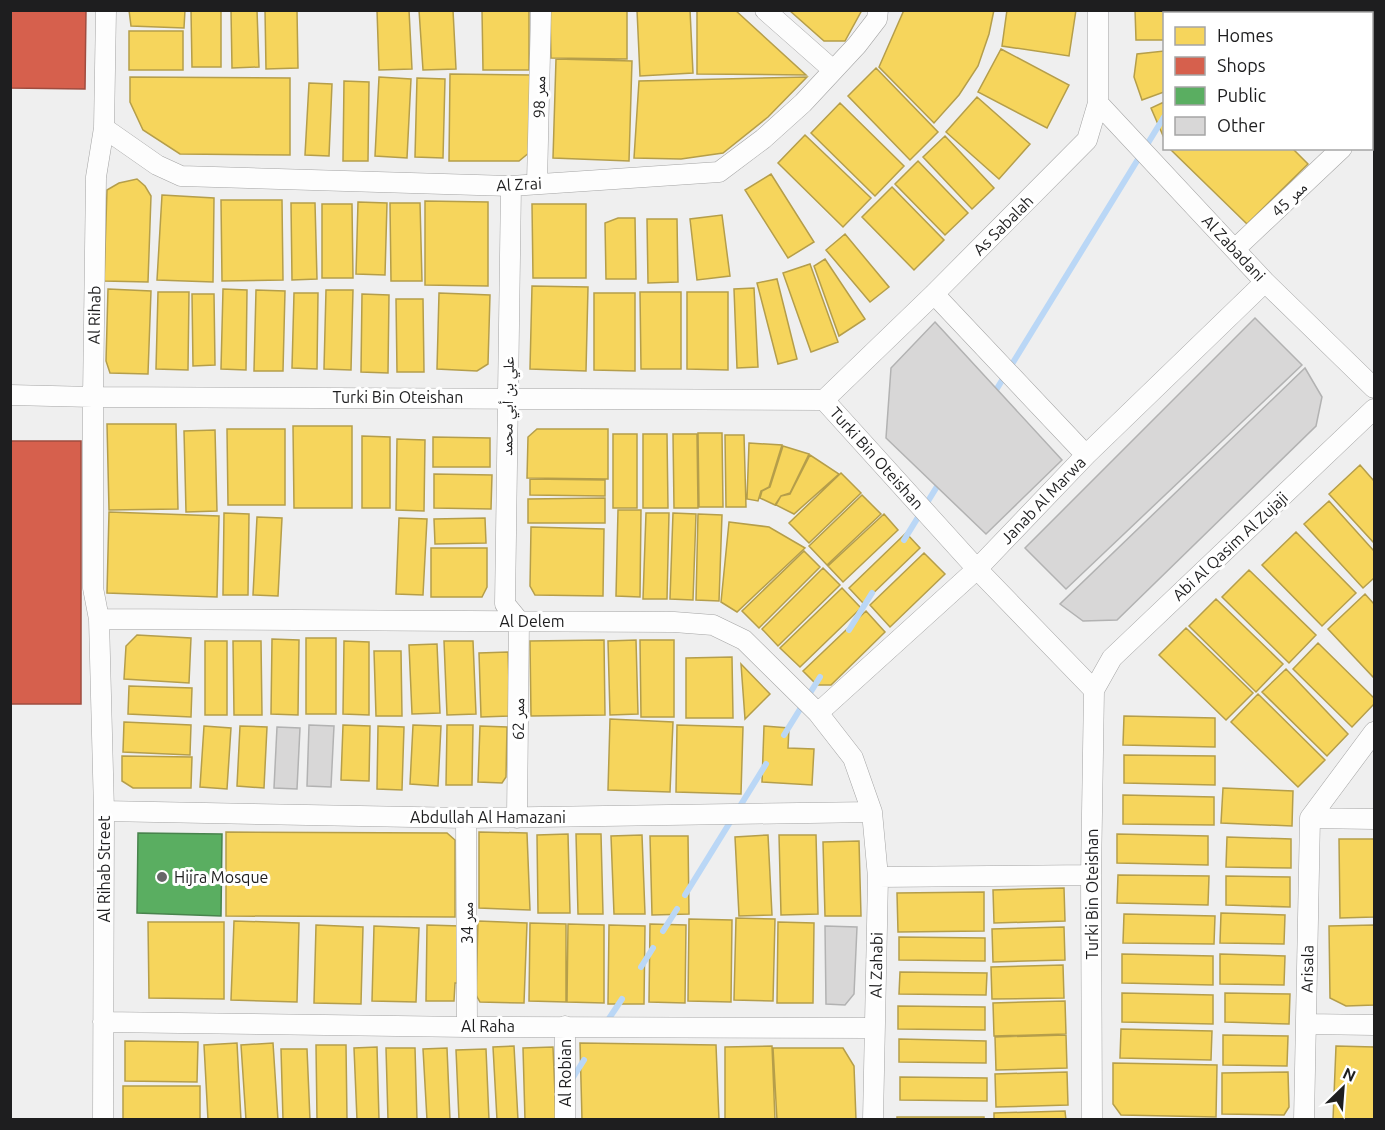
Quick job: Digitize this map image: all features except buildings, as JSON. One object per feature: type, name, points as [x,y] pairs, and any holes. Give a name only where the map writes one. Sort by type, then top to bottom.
[{"type":"street","name":"Al Rihab","points":[[99,619],[93,588],[93,397],[96,177],[104,128],[106,10]]},
{"type":"street","name":"ممر 98","points":[[537,183],[541,10]]},
{"type":"street","points":[[765,10],[834,70]]},
{"type":"street","name":"Al Zrai","points":[[104,128],[150,160],[181,176],[511,186],[719,172],[763,139],[795,111],[834,70],[877,19],[878,10]]},
{"type":"street","name":"As Sabalah","points":[[824,400],[934,294],[1087,140],[1098,103],[1098,10]]},
{"type":"street","name":"Al Zabadani","points":[[1098,103],[1264,282],[1374,388]]},
{"type":"street","name":"ممر 45","points":[[1235,249],[1340,150]]},
{"type":"street","name":"علي بن أبي محمد","points":[[511,186],[505,604],[519,621]]},
{"type":"street","name":"Janab Al Marwa","points":[[818,713],[977,569],[1086,455],[1264,282]]},
{"type":"street","points":[[934,294],[1086,455]]},
{"type":"street","name":"Turki Bin Oteishan","points":[[10,395],[824,400],[977,569],[1094,690],[1091,875],[1092,1119]]},
{"type":"street","name":"Abi Al Qasim Al Zujaji","points":[[1094,690],[1112,658],[1374,409]]},
{"type":"street","name":"Al Delem","points":[[99,619],[674,622],[713,625],[744,640],[818,713],[853,758],[872,812]]},
{"type":"street","name":"Al Rihab Street","points":[[99,619],[104,810],[103,1119]]},
{"type":"street","name":"ممر 62","points":[[517,818],[519,621]]},
{"type":"street","points":[[1310,818],[1374,732]]},
{"type":"street","name":"Abdullah Al Hamazani","points":[[104,810],[466,818],[872,812]]},
{"type":"street","name":"Al Zahabi","points":[[872,812],[878,877],[873,1119]]},
{"type":"street","name":"ممر 34","points":[[466,818],[467,1027]]},
{"type":"street","points":[[1310,818],[1374,819]]},
{"type":"street","name":"Arisala","points":[[1304,1119],[1310,818]]},
{"type":"street","points":[[878,877],[1091,875]]},
{"type":"street","name":"Al Raha","points":[[103,1022],[467,1027],[874,1028]]},
{"type":"street","points":[[1306,1024],[1374,1025]]},
{"type":"street","name":"Al Robian","points":[[565,1026],[565,1119]]},
{"type":"waterway","points":[[993,395],[1163,119]]},
{"type":"waterway","points":[[904,540],[941,480]]},
{"type":"waterway","points":[[849,630],[872,593]]},
{"type":"waterway","points":[[784,735],[820,677]]},
{"type":"waterway","points":[[685,895],[766,764]]},
{"type":"waterway","points":[[663,931],[677,909]]},
{"type":"waterway","points":[[641,967],[653,948]]},
{"type":"waterway","points":[[606,1023],[622,999]]},
{"type":"waterway","points":[[572,1079],[584,1060]]},
{"type":"place","name":"Hijra Mosque","points":[[162,877]]}]
